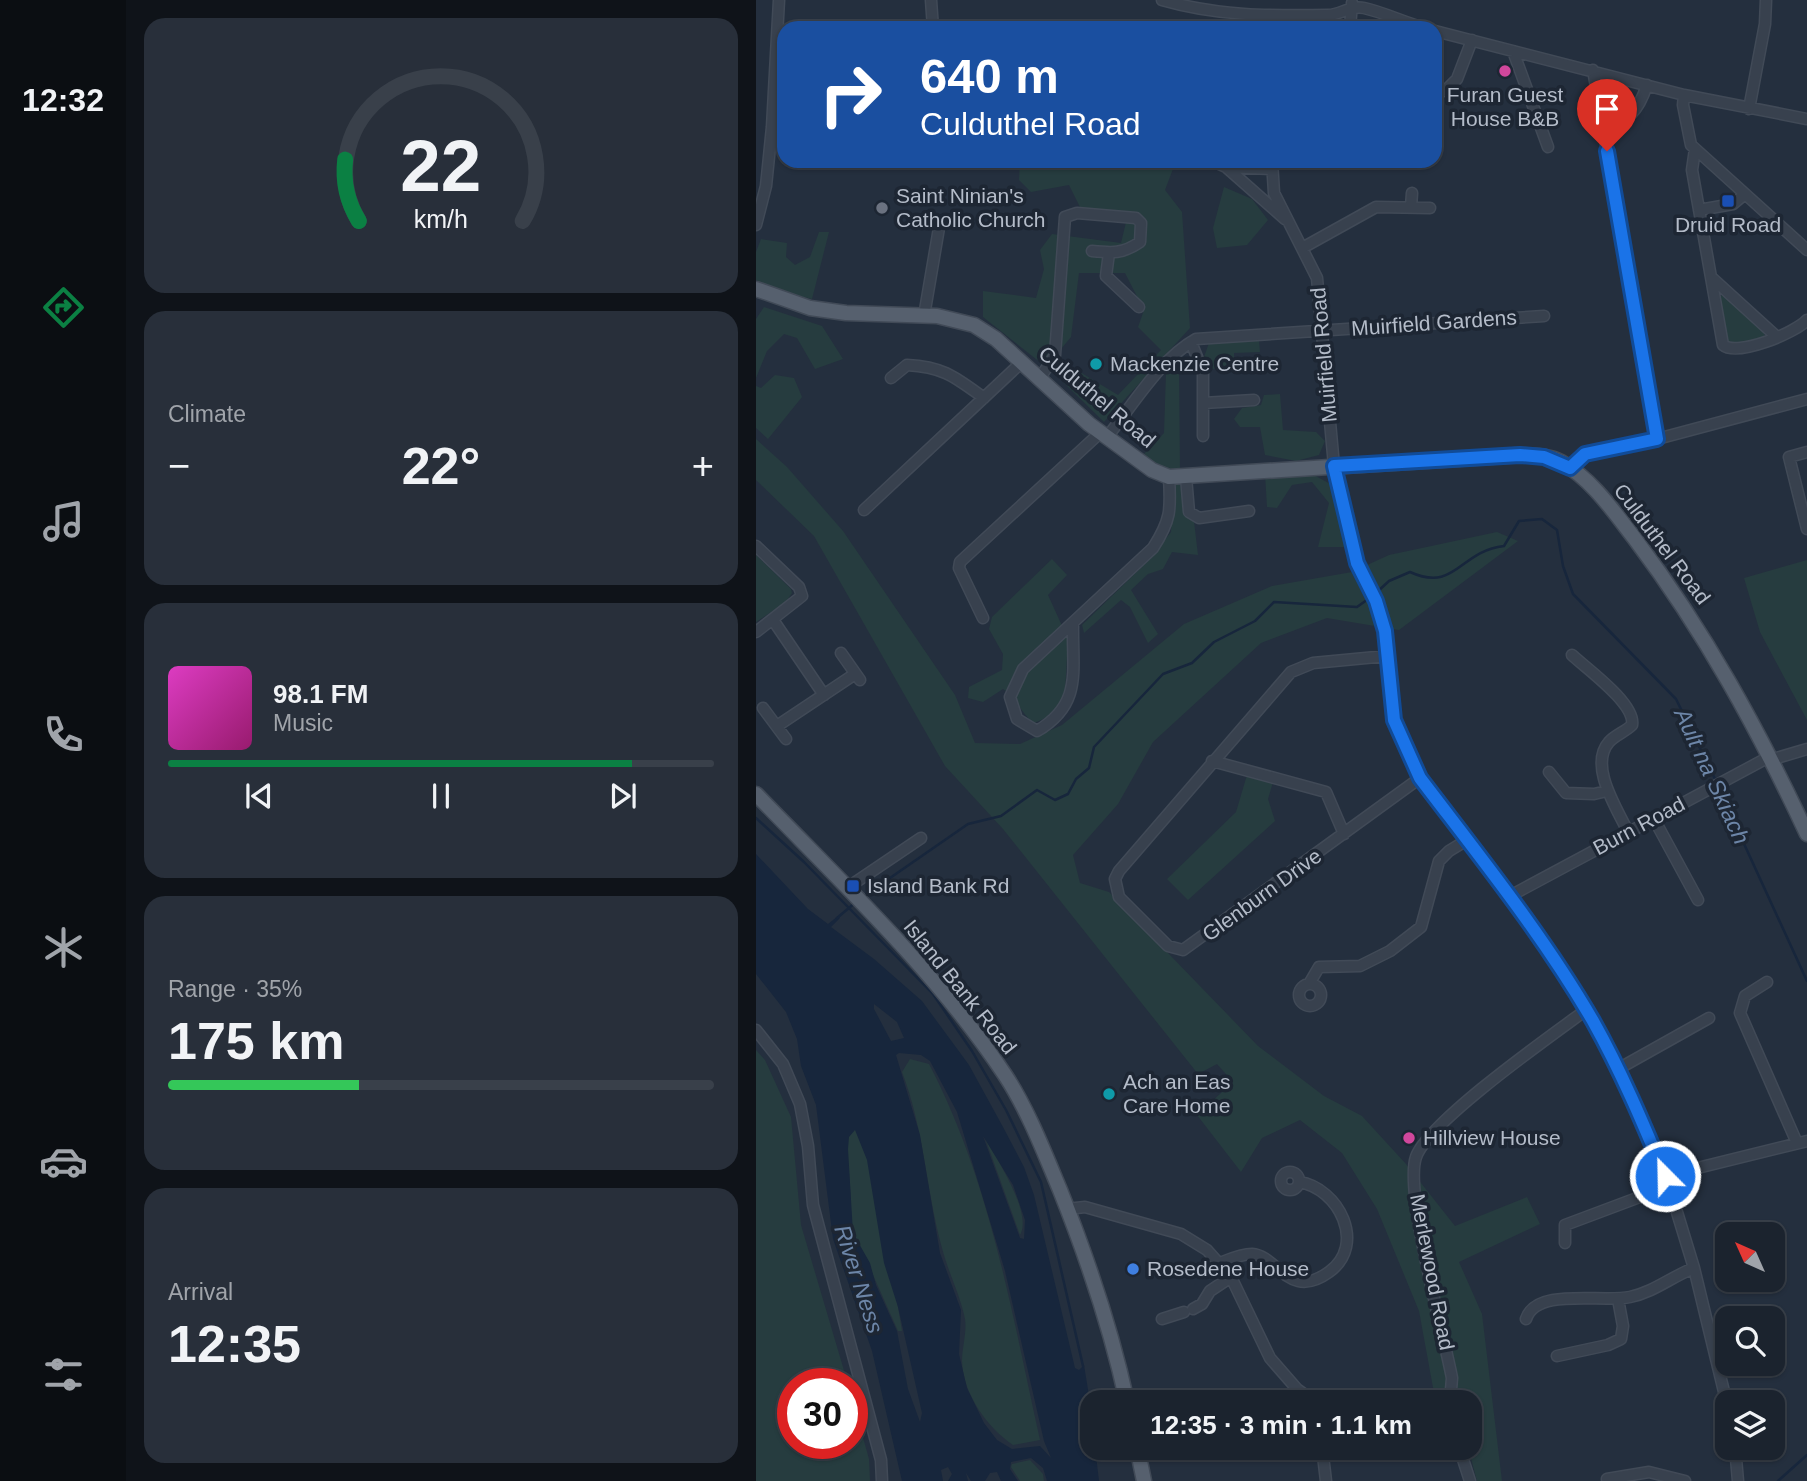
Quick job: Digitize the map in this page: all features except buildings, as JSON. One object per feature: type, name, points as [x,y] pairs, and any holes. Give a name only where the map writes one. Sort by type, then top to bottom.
[{"type":"main road","name":"Culduthel Road","points":[[756,289],[810,308],[846,313],[957,319],[974,325],[1023,362],[1104,435],[1152,470],[1169,477],[1520,455],[1544,457],[1570,468],[1607,504],[1699,627],[1807,834]]},
{"type":"main road","name":"Island Bank Road","points":[[756,794],[919,965],[1006,1078],[1045,1153],[1067,1209],[1109,1322],[1124,1390]]},
{"type":"main road","points":[[1140,1460],[1144,1481]]},
{"type":"street","points":[[778,21],[779,0]]},
{"type":"street","points":[[931,0],[932,21]]},
{"type":"street","points":[[1162,0],[1198,10],[1238,15],[1283,16],[1334,15],[1352,4],[1404,21]]},
{"type":"street","points":[[1749,109],[1766,0]]},
{"type":"street","points":[[1283,16],[1283,21]]},
{"type":"street","points":[[1442,33],[1684,95],[1807,119]]},
{"type":"street","points":[[756,225],[766,186],[777,36]]},
{"type":"street","points":[[1445,91],[1457,79],[1472,40]]},
{"type":"street","points":[[1513,51],[1548,147]]},
{"type":"street","points":[[1593,70],[1657,439]]},
{"type":"street","points":[[1602,126],[1622,122],[1635,113],[1647,85]]},
{"type":"street","points":[[1684,95],[1687,133],[1695,149],[1807,250]]},
{"type":"street","points":[[1695,149],[1692,170],[1721,340],[1726,348],[1735,350],[1777,337],[1797,329],[1807,320]]},
{"type":"street","name":"Muirfield Road","points":[[1227,168],[1231,176],[1287,220],[1304,247],[1317,278],[1324,330],[1334,466],[1357,563],[1376,601],[1385,631],[1394,720],[1420,778],[1510,896],[1586,1010],[1618,1069],[1667,1181],[1694,1268],[1724,1390]]},
{"type":"street","points":[[1272,168],[1274,193],[1287,220]]},
{"type":"street","points":[[1410,207],[1412,193]]},
{"type":"street","points":[[1699,211],[1733,204],[1745,194]]},
{"type":"street","points":[[1304,247],[1376,207],[1430,208]]},
{"type":"street","points":[[1040,378],[1055,355],[1065,217],[1077,213],[1136,218],[1141,223],[1140,242],[1124,252],[1093,251]]},
{"type":"street","points":[[924,316],[939,228]]},
{"type":"street","points":[[1108,253],[1106,276],[1139,307]]},
{"type":"street","points":[[1711,277],[1777,337]]},
{"type":"street","name":"Muirfield Gardens","points":[[1191,342],[1205,337],[1544,316]]},
{"type":"street","points":[[983,618],[959,568],[960,562],[1104,435],[1191,342],[1201,363],[1203,436]]},
{"type":"street","points":[[864,510],[1023,362]]},
{"type":"street","points":[[891,378],[907,365],[930,366],[949,372],[984,398]]},
{"type":"street","points":[[1570,468],[1585,454],[1657,439],[1807,399]]},
{"type":"street","points":[[1203,402],[1254,400]]},
{"type":"street","points":[[1807,452],[1789,457],[1803,497],[1807,529]]},
{"type":"street","points":[[1073,624],[1072,691],[1058,718],[1037,730],[1017,719],[1010,696],[1023,669],[1153,548],[1168,526],[1171,509],[1169,477]]},
{"type":"street","points":[[1186,477],[1189,512],[1199,519],[1249,510]]},
{"type":"street","points":[[756,546],[799,587],[802,596],[756,632]]},
{"type":"street","points":[[773,620],[824,695]]},
{"type":"street","points":[[777,726],[824,695],[858,677],[841,653]]},
{"type":"street","points":[[1572,655],[1623,701],[1633,718],[1632,725],[1605,748],[1603,774],[1607,791],[1628,832]]},
{"type":"street","name":"Glenburn Drive","points":[[1387,656],[1313,663],[1291,672],[1212,761],[1115,879],[1119,897],[1168,946],[1182,950],[1190,948],[1420,778]]},
{"type":"street","points":[[763,708],[786,739]]},
{"type":"street","name":"Burn Road","points":[[1510,896],[1755,765],[1807,749]]},
{"type":"street","name":"Glenburn Drive","points":[[1212,761],[1326,792],[1344,835]]},
{"type":"street","points":[[1550,772],[1566,793],[1594,794],[1607,791]]},
{"type":"street","points":[[1654,819],[1698,900]]},
{"type":"street","points":[[854,896],[921,838]]},
{"type":"street","points":[[1309,984],[1319,967],[1360,966],[1390,951],[1421,927],[1439,861],[1467,840]]},
{"type":"street","points":[[1565,1243],[1564,1225],[1667,1181],[1802,1142],[1740,1013],[1745,996],[1765,987]]},
{"type":"street","name":"Merlewood Road","points":[[1451,1390],[1452,1378],[1416,1195],[1415,1167],[1422,1147],[1437,1128],[1586,1010]]},
{"type":"street","points":[[1618,1069],[1709,1018]]},
{"type":"street","points":[[756,1030],[783,1064],[800,1104],[808,1146],[813,1205],[881,1460],[882,1481]]},
{"type":"street","points":[[1220,1263],[1253,1254],[1264,1258],[1283,1275],[1305,1281],[1327,1274],[1338,1265],[1348,1242],[1344,1217],[1314,1186],[1299,1182]]},
{"type":"street","points":[[1067,1209],[1085,1207],[1181,1234],[1220,1263],[1231,1277],[1270,1358],[1298,1390]]},
{"type":"street","points":[[1526,1320],[1533,1306],[1548,1300],[1618,1298],[1650,1291],[1694,1268]]},
{"type":"street","points":[[1162,1319],[1202,1304],[1210,1291],[1231,1277]]},
{"type":"street","points":[[1557,1357],[1608,1345],[1621,1339],[1623,1326],[1618,1298]]},
{"type":"street","points":[[1324,1460],[1326,1481]]},
{"type":"street","points":[[1463,1460],[1470,1481]]},
{"type":"street","points":[[1736,1460],[1738,1481]]},
{"type":"street","points":[[1613,1479],[1649,1472],[1685,1481]]},
{"type":"green space","points":[[1020,168],[1173,168],[1165,190],[1182,212],[1190,328],[1104,422],[1063,382],[1075,369],[1118,395],[1161,350],[1138,327],[1144,310],[1125,273],[1079,273],[1071,337],[1046,367],[983,317],[983,291],[1036,298],[1044,269],[1040,250],[1052,234],[1121,243],[1128,214],[1080,207],[1069,185],[1031,192],[1019,180]]},
{"type":"green space","points":[[1224,187],[1252,199],[1268,220],[1247,245],[1217,248],[1213,228]]},
{"type":"green space","points":[[819,232],[829,232],[812,299],[781,292],[756,280],[756,252],[761,239],[787,243],[786,257],[795,265],[810,257]]},
{"type":"green space","points":[[1724,294],[1765,331],[1764,337],[1735,346],[1728,342],[1719,297]]},
{"type":"green space","points":[[764,307],[822,326],[843,359],[815,369],[797,338],[784,334],[767,351],[756,378],[756,319]]},
{"type":"green space","points":[[1259,340],[1260,352],[1234,353],[1234,368],[1209,369],[1204,357],[1209,343]]},
{"type":"green space","points":[[1179,367],[1180,472],[1158,469],[1142,456],[1164,433],[1166,372]]},
{"type":"green space","points":[[775,375],[794,378],[802,397],[768,439],[756,428],[756,386],[761,388]]},
{"type":"green space","points":[[1280,394],[1283,430],[1316,432],[1325,441],[1319,455],[1296,461],[1265,455],[1260,427],[1240,427],[1234,419],[1242,408],[1261,405],[1264,395]]},
{"type":"green space","points":[[756,439],[787,467],[843,531],[955,695],[975,743],[1020,744],[1062,725],[1184,624],[1272,586],[1352,572],[1389,555],[1497,532],[1518,541],[1399,630],[1327,618],[1261,643],[1153,742],[1118,804],[1073,855],[1080,883],[1109,892],[1258,1046],[1324,1096],[1362,1116],[1406,1164],[1455,1226],[1527,1197],[1540,1224],[1459,1262],[1482,1314],[1502,1481],[1477,1481],[1471,1460],[1482,1460],[1482,1390],[1433,1390],[1419,1311],[1377,1209],[1342,1153],[1300,1120],[1262,1138],[1241,1172],[1197,1115],[1233,1082],[1217,1064],[1198,1074],[1003,829],[945,766],[814,536],[756,480]]},
{"type":"green space","points":[[1265,474],[1312,474],[1334,486],[1348,547],[1318,547],[1329,503],[1312,482],[1292,485],[1277,508],[1267,507]]},
{"type":"green space","points":[[1180,482],[1186,514],[1194,521],[1198,555],[1172,552],[1163,569],[1148,574],[1131,590],[1158,634],[1148,643],[1130,607],[1121,600],[1084,633],[1082,625],[1150,559],[1171,532],[1173,485]]},
{"type":"green space","points":[[756,555],[792,593],[785,603],[756,622]]},
{"type":"green space","points":[[1052,559],[1067,575],[1048,595],[1068,639],[1065,693],[1053,715],[1034,723],[1003,689],[983,702],[968,698],[969,687],[1002,670],[1003,654],[989,629],[992,617]]},
{"type":"green space","points":[[1807,560],[1807,720],[1760,632],[1744,578]]},
{"type":"green space","points":[[1247,775],[1273,782],[1268,799],[1275,821],[1188,900],[1167,879],[1236,812]]},
{"type":"green space","points":[[756,1050],[765,1060],[791,1117],[801,1225],[843,1368],[777,1368],[777,1459],[868,1459],[868,1455],[870,1481],[756,1481]]},
{"type":"green space","points":[[910,1059],[929,1064],[968,1154],[997,1248],[1040,1440],[1013,1445],[1003,1438],[978,1409],[967,1386],[962,1361],[965,1319],[942,1248],[915,1115],[902,1072]]},
{"type":"green space","points":[[856,1128],[867,1141],[879,1193],[902,1331],[898,1331],[869,1266],[854,1246],[848,1221],[851,1199],[846,1134]]},
{"type":"green space","points":[[985,1138],[1018,1200],[1023,1225],[1020,1235]]},
{"type":"green space","points":[[1030,1460],[1043,1474],[1044,1481],[1020,1481],[1011,1467],[1012,1464]]},
{"type":"water","name":"River Ness","points":[[756,854],[808,909],[828,924],[838,916],[840,918],[831,927],[874,959],[922,1001],[969,1065],[1024,1167],[1034,1195],[1075,1368],[1079,1370],[1084,1365],[1088,1390],[1080,1390],[1080,1460],[1097,1460],[1099,1481],[1047,1481],[1043,1468],[1031,1458],[1011,1462],[1010,1469],[1018,1481],[1001,1481],[997,1472],[990,1473],[985,1481],[971,1481],[966,1473],[968,1481],[948,1481],[952,1474],[948,1467],[941,1470],[943,1481],[902,1481],[872,1351],[833,1239],[816,1105],[801,1066],[797,1039],[786,1012],[756,974]],"holes":[[[874,1004],[897,1022],[904,1038],[891,1041]],[[896,1055],[921,1055],[930,1061],[957,1112],[1005,1271],[1044,1441],[1051,1458],[1040,1446],[1012,1449],[997,1440],[984,1423],[967,1388],[959,1354],[961,1310],[940,1253],[920,1135]],[[855,1130],[867,1160],[884,1263],[898,1307],[922,1413],[920,1422],[908,1389],[897,1331],[876,1285],[870,1263],[853,1233],[848,1149],[849,1137]],[[983,1136],[1013,1185],[1025,1220],[1024,1239],[1020,1238]]]},
{"type":"waterway","name":"Ault na Skiach","points":[[1376,593],[1389,581],[1410,572],[1438,578],[1448,574],[1477,555],[1504,546],[1519,521],[1542,519],[1557,530],[1563,566],[1573,594],[1676,699],[1716,781]]},
{"type":"waterway","name":"Ault na Skiach","points":[[864,896],[968,824],[1001,816],[1037,790],[1055,800],[1068,794],[1076,779],[1089,768],[1094,747],[1163,674],[1192,663],[1214,642],[1255,621],[1274,602],[1357,607],[1371,597]]},
{"type":"waterway","name":"Ault na Skiach","points":[[1718,787],[1807,981]]},
{"type":"waterway","points":[[756,818],[804,862],[933,994],[972,1051],[1006,1110],[1041,1182],[1083,1366]]},
{"type":"waterway","name":"Ault na Skiach","points":[[837,918],[856,902]]},
{"type":"waterway","points":[[1778,1481],[1807,1455]]},
{"type":"place","name":"Furan Guest House B&B","points":[[1505,71]]},
{"type":"place","name":"Druid Road","points":[[1728,201]]},
{"type":"place","name":"Saint Ninian's Catholic Church","points":[[882,208]]},
{"type":"place","name":"Mackenzie Centre","points":[[1096,364]]},
{"type":"place","name":"Island Bank Rd","points":[[853,886]]},
{"type":"place","name":"Ach an Eas Care Home","points":[[1109,1094]]},
{"type":"place","name":"Hillview House","points":[[1409,1138]]},
{"type":"place","name":"Rosedene House","points":[[1133,1269]]},
{"type":"route","points":[[1607,151],[1657,439],[1580,455],[1570,468],[1559,461],[1544,457],[1520,455],[1334,466],[1357,563],[1376,601],[1385,631],[1389,687],[1394,720],[1400,737],[1420,778],[1510,896],[1586,1010],[1618,1069],[1665,1176]]}]
